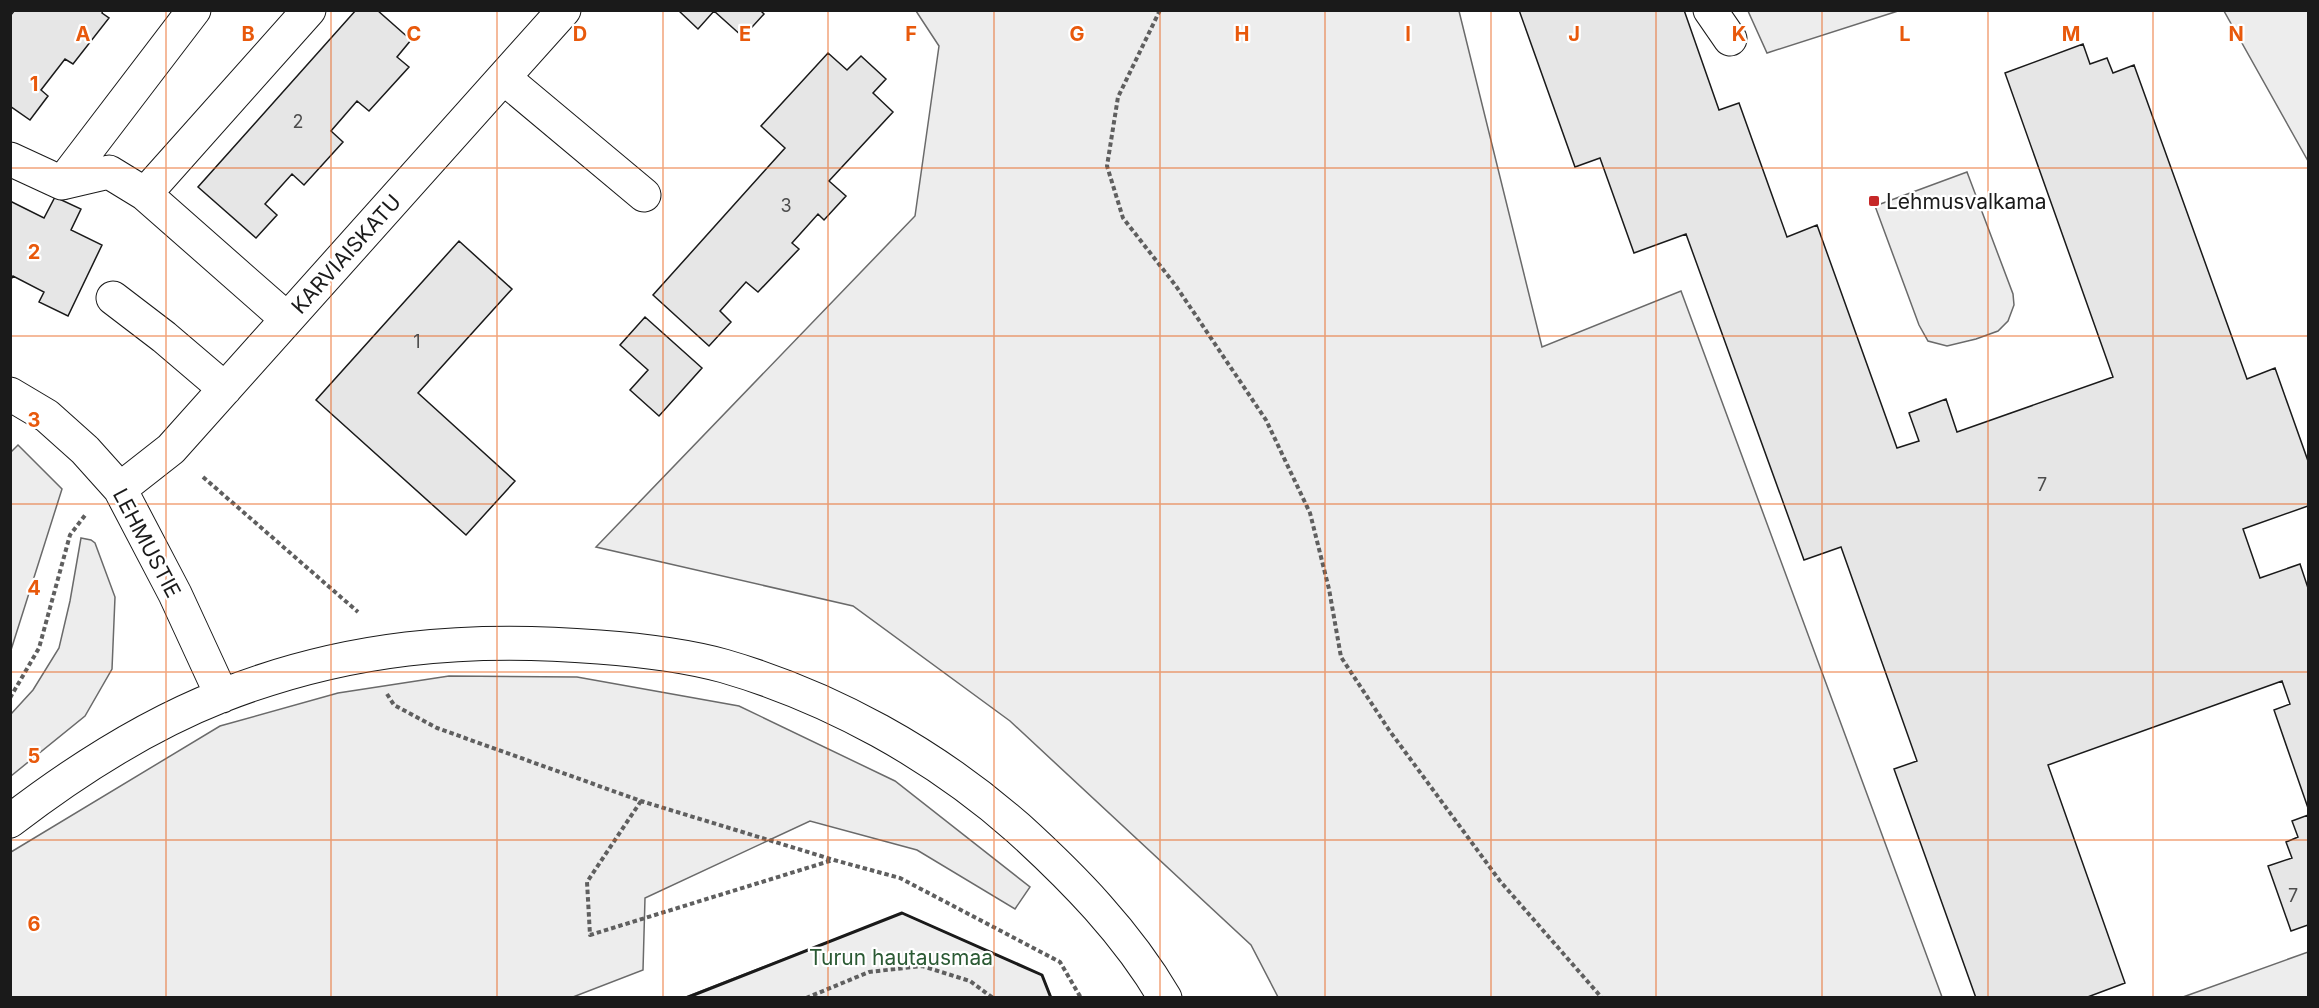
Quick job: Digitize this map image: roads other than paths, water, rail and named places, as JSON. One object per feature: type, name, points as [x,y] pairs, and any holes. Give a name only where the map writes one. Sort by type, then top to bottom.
[{"type":"street","points":[[62,183],[194,10]]},
{"type":"street","points":[[145,194],[309,10]]},
{"type":"street","points":[[1710,10],[1730,39]]},
{"type":"street","name":"KARVIAISKATU","points":[[120,489],[171,449],[504,78],[556,13]]},
{"type":"street","points":[[504,78],[644,195]]},
{"type":"street","points":[[10,159],[62,183],[109,172],[145,194],[288,319]]},
{"type":"street","points":[[113,298],[164,337],[225,389]]},
{"type":"street","name":"LEHMUSTIE","points":[[10,394],[47,416],[85,450],[120,489],[175,594],[222,696]]},
{"type":"street","points":[[10,821],[57,785],[162,722],[222,696],[309,667],[373,652],[464,643],[555,643],[634,650],[721,665],[785,686],[908,747],[982,797],[1056,863],[1113,925],[1165,998]]},
{"type":"place","name":"Lehmusvalkama","points":[[1874,201]]},
{"type":"park label","name":"Turun hautausmaa","points":[[901,957]]}]
